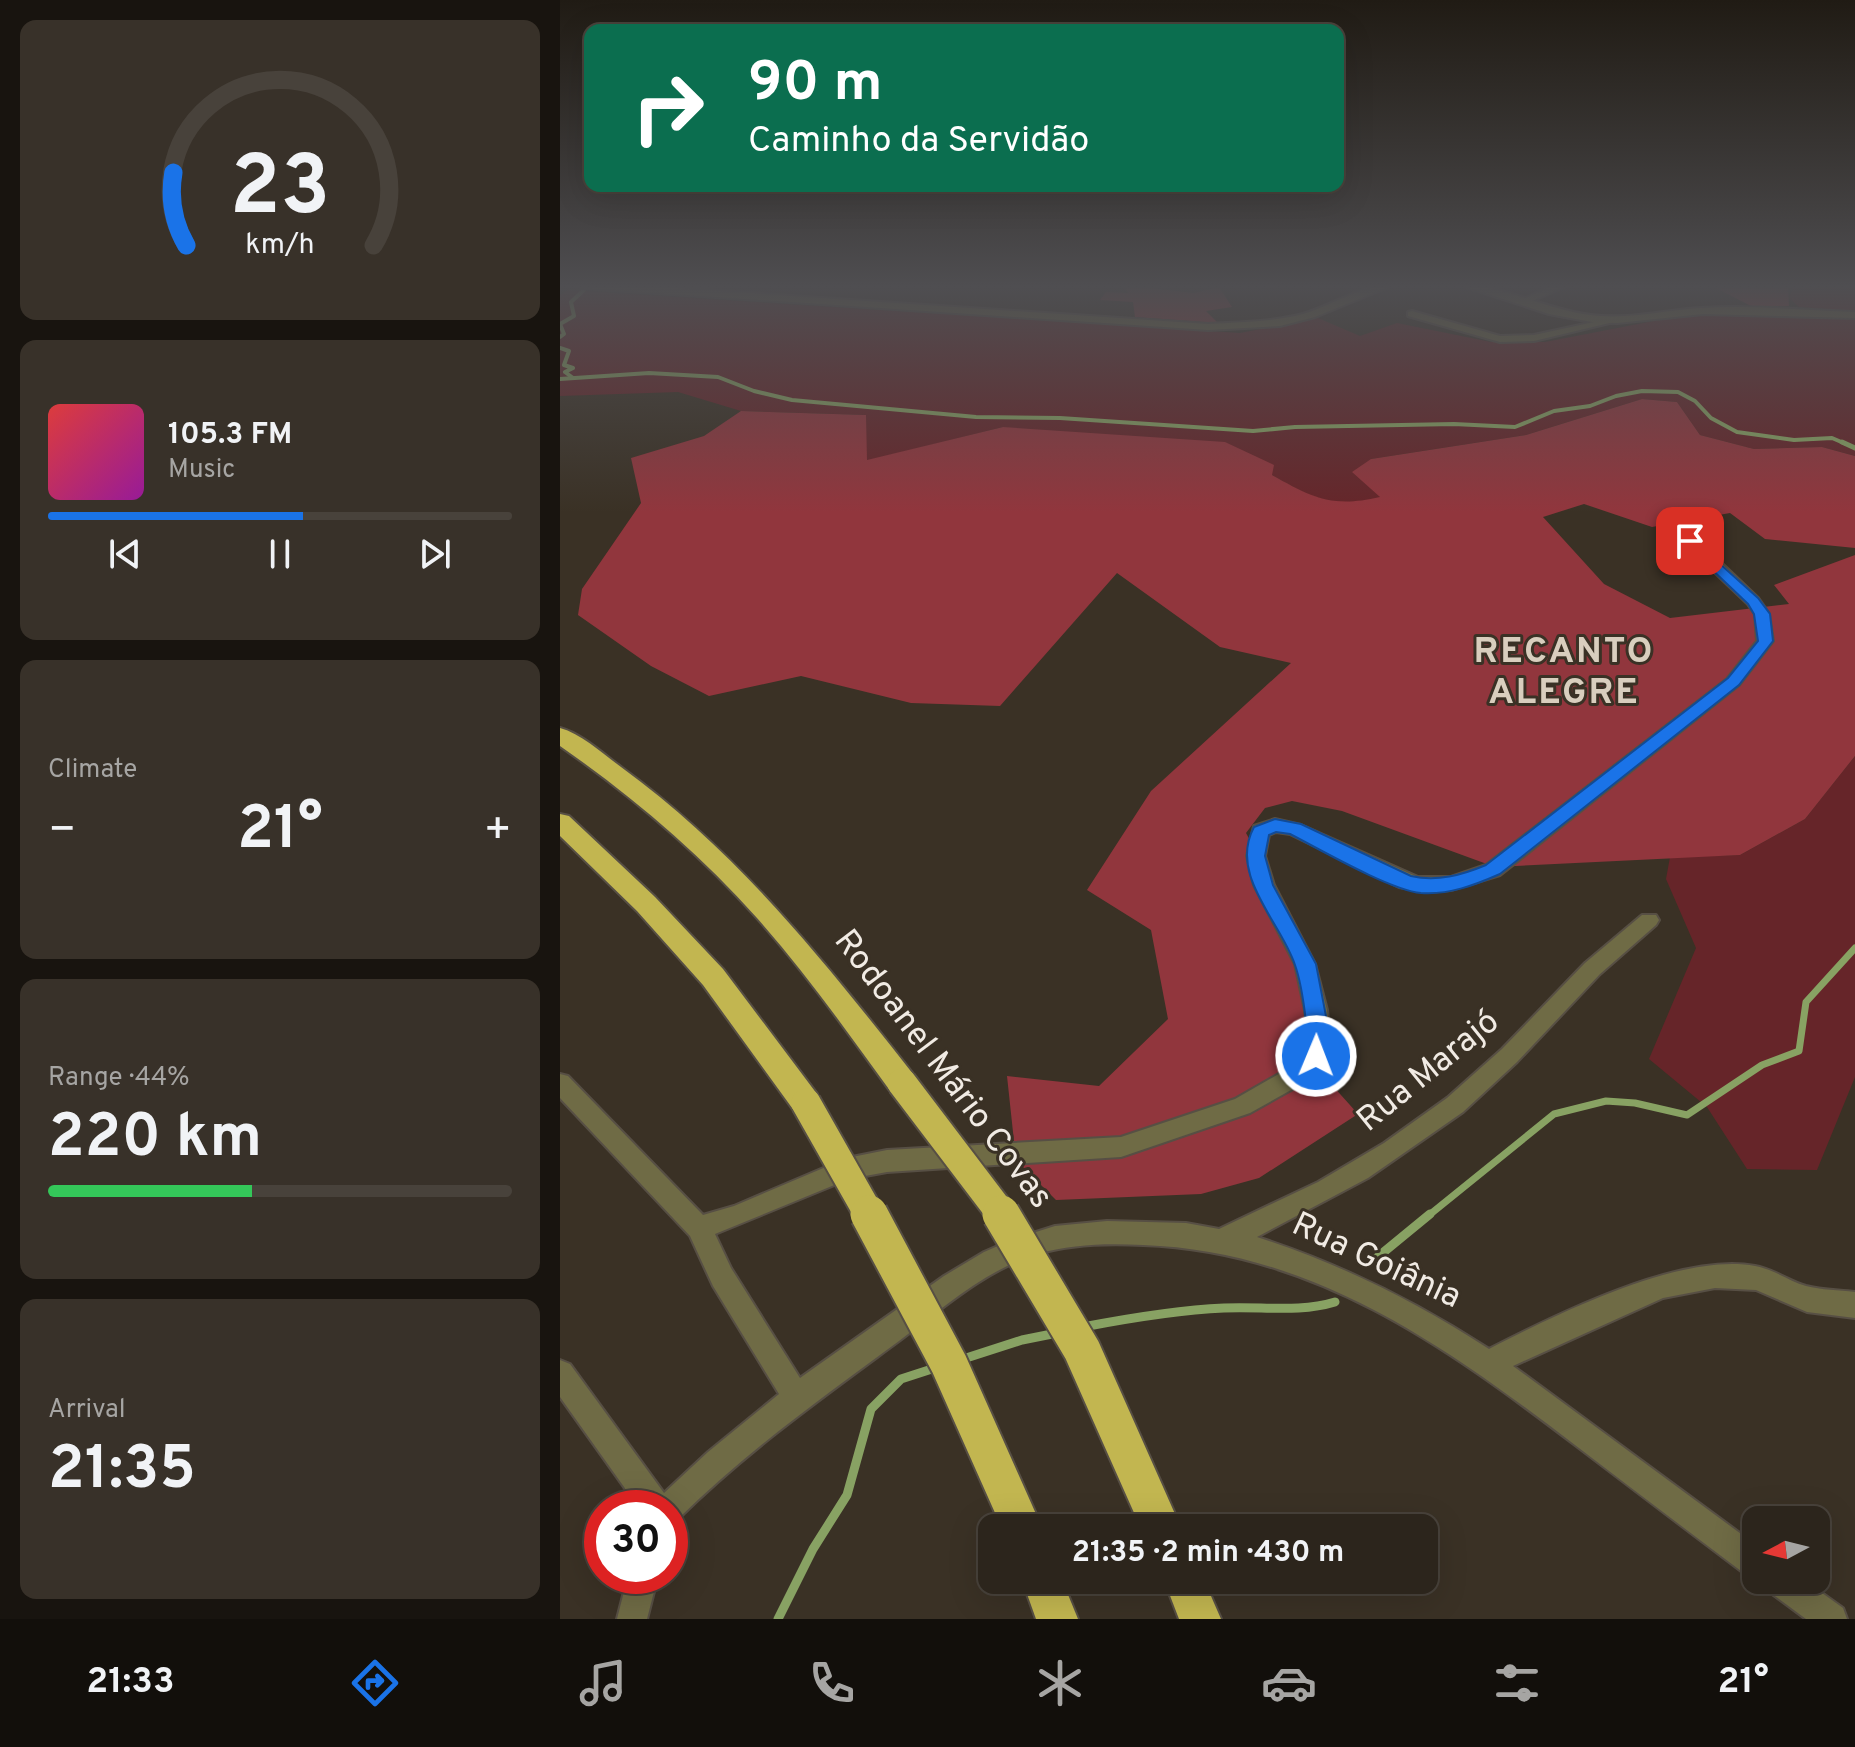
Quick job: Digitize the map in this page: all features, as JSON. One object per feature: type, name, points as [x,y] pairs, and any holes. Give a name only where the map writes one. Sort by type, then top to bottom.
[{"type":"highway","name":"Rodoanel Mário Covas","points":[[560,735],[657,809],[728,873],[792,940],[902,1083],[1012,1229],[1028,1256],[1082,1350],[1155,1514]]},
{"type":"highway","points":[[560,822],[646,904],[713,977],[806,1103],[913,1292],[968,1404],[1016,1514]]},
{"type":"highway","points":[[1047,1594],[1057,1619]]},
{"type":"street","points":[[699,1228],[737,1216],[847,1169],[887,1161],[1121,1147],[1242,1106],[1290,1081],[1316,1056],[1317,1023],[1305,964],[1264,885],[1256,856],[1260,831],[1275,825],[1295,829],[1406,882],[1422,886],[1464,882],[1493,870],[1733,682],[1765,641],[1762,614],[1753,601],[1690,541]]},
{"type":"street","name":"Rua Marajó","points":[[1224,1239],[1279,1216],[1322,1192],[1446,1111],[1483,1082],[1584,977],[1649,920]]},
{"type":"street","points":[[560,1083],[699,1228],[722,1277],[796,1397]]},
{"type":"street","name":"Rua Goiânia","points":[[688,1491],[796,1397],[980,1270],[1034,1243],[1087,1233],[1165,1231],[1224,1239],[1284,1256],[1332,1275],[1421,1320],[1491,1363],[1742,1552]]},
{"type":"street","points":[[1491,1363],[1535,1340],[1662,1286],[1715,1276],[1756,1278],[1807,1299],[1855,1305]]},
{"type":"street","points":[[560,1374],[644,1490]]},
{"type":"street","points":[[632,1619],[638,1594]]},
{"type":"street","points":[[1798,1594],[1832,1619]]},
{"type":"shaded area","points":[[560,361],[1855,361],[1855,456],[1822,447],[1754,449],[1700,435],[1677,402],[1642,399],[1526,435],[1371,459],[1380,498],[1349,502],[1323,499],[1272,475],[1003,427],[866,461],[866,415],[741,411],[678,392],[560,396]]},
{"type":"shaded area","points":[[1642,399],[1677,402],[1700,435],[1754,449],[1822,447],[1855,456],[1855,548],[1765,539],[1730,513],[1652,527],[1584,504],[1543,517],[1604,584],[1670,618],[1789,604],[1774,585],[1855,555],[1855,756],[1805,819],[1740,855],[1495,867],[1342,811],[1292,801],[1265,808],[1246,833],[1303,938],[1306,1056],[1358,1114],[1259,1178],[1201,1194],[1056,1200],[1016,1160],[1007,1076],[1099,1086],[1168,1019],[1151,930],[1087,890],[1151,791],[1291,663],[1220,647],[1117,573],[1000,706],[911,703],[801,676],[709,696],[651,666],[578,615],[582,589],[641,503],[631,458],[704,436],[741,411],[866,415],[867,460],[1003,427],[1225,442],[1274,465],[1272,475],[1299,490],[1323,499],[1349,501],[1380,497],[1352,472],[1371,459],[1526,435]]},
{"type":"shaded area","points":[[1855,756],[1855,1077],[1817,1170],[1747,1169],[1707,1107],[1649,1059],[1696,948],[1666,879],[1670,857],[1740,855],[1805,819]]},
{"type":"waterway","points":[[566,361],[564,365],[573,368],[565,372],[573,378]]},
{"type":"waterway","points":[[560,379],[649,373],[718,377],[754,391],[792,400],[976,417],[1060,418],[1253,431],[1295,427],[1454,424],[1515,427],[1554,411],[1590,406],[1616,396],[1642,391],[1678,392],[1695,401],[1711,418],[1737,432],[1794,440],[1832,438],[1846,444]]},
{"type":"waterway","points":[[1842,442],[1855,448]]},
{"type":"waterway","points":[[1428,1216],[1554,1114],[1606,1101],[1635,1103],[1687,1115],[1762,1065],[1799,1051],[1806,1002],[1855,948]]},
{"type":"waterway","points":[[1374,1260],[1430,1214]]},
{"type":"waterway","points":[[1083,1327],[1189,1311],[1294,1308],[1335,1302]]},
{"type":"waterway","points":[[960,1360],[1022,1340],[1057,1333]]},
{"type":"waterway","points":[[778,1619],[813,1549],[847,1495],[871,1409],[901,1379],[938,1367]]},
{"type":"district","name":"RECANTO ALEGRE","points":[[1564,674]]},
{"type":"route","points":[[1316,1056],[1319,1037],[1316,1010],[1305,964],[1264,885],[1256,856],[1256,840],[1260,831],[1275,825],[1295,829],[1406,882],[1422,886],[1464,882],[1493,870],[1733,682],[1754,659],[1765,641],[1762,614],[1753,601],[1690,541]]}]
